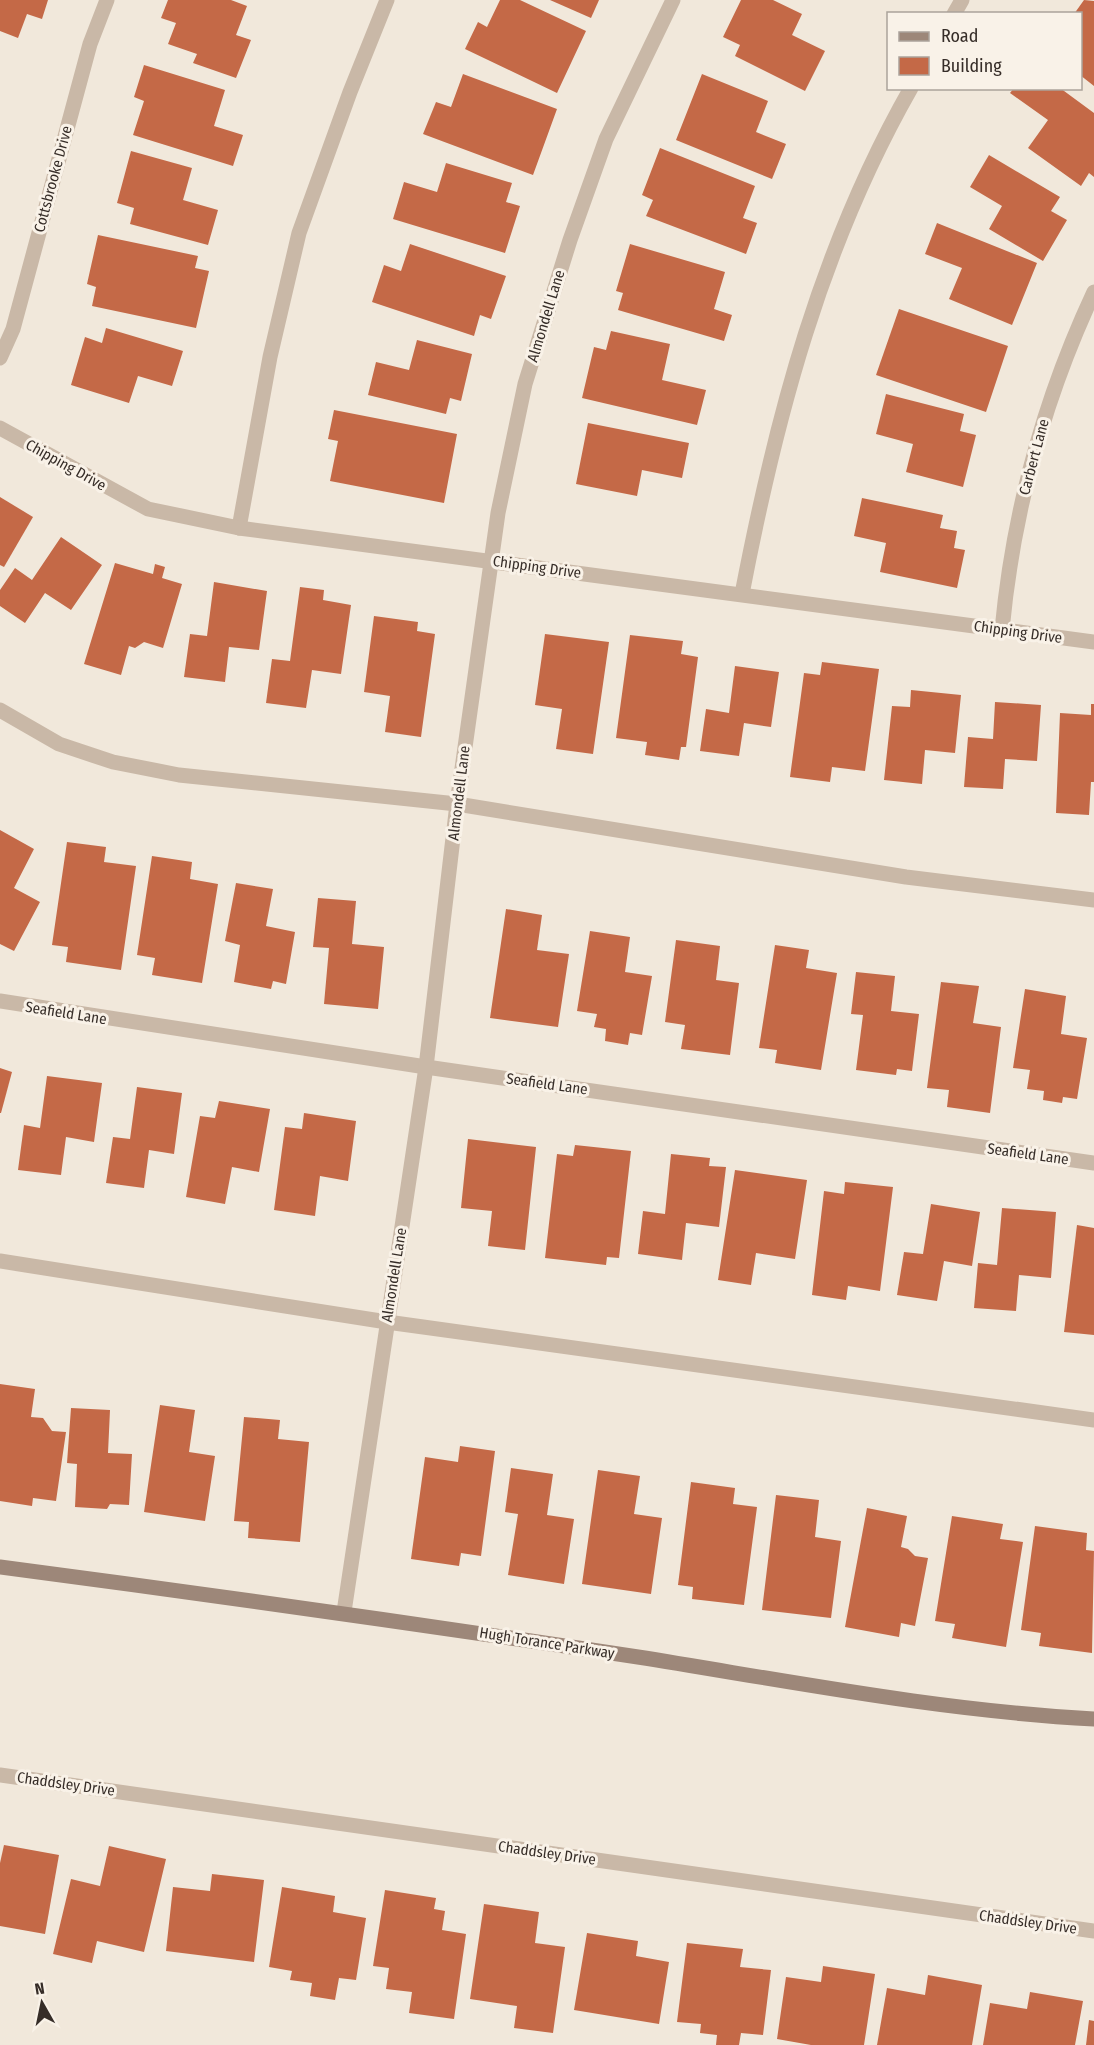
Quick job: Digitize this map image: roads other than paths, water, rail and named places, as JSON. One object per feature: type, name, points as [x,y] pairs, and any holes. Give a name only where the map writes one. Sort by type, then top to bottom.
[{"type":"street","name":"Cottsbrooke Drive","points":[[0,358],[13,330],[87,56],[107,0]]},
{"type":"street","points":[[239,528],[270,357],[299,233],[350,92],[387,0]]},
{"type":"street","name":"Almondell Lane","points":[[344,1612],[426,1067],[457,804],[490,560],[525,384],[570,240],[606,139],[673,0]]},
{"type":"street","points":[[742,594],[763,482],[793,371],[826,271],[878,147],[909,90]]},
{"type":"street","name":"Carbert Lane","points":[[1002,630],[1006,584],[1021,508],[1041,430],[1071,341],[1094,292]]},
{"type":"street","name":"Chipping Drive","points":[[0,428],[148,509],[239,528],[1094,642]]},
{"type":"street","points":[[0,710],[59,744],[113,762],[179,776],[457,804],[906,877],[1094,900]]},
{"type":"street","name":"Seafield Lane","points":[[0,1001],[426,1067],[1094,1163]]},
{"type":"street","points":[[0,1261],[387,1322],[1094,1420]]},
{"type":"street","name":"Hugh Torance Parkway","points":[[0,1567],[344,1612],[898,1698],[1049,1717],[1094,1719]]},
{"type":"street","name":"Chaddsley Drive","points":[[0,1775],[1094,1931]]}]
